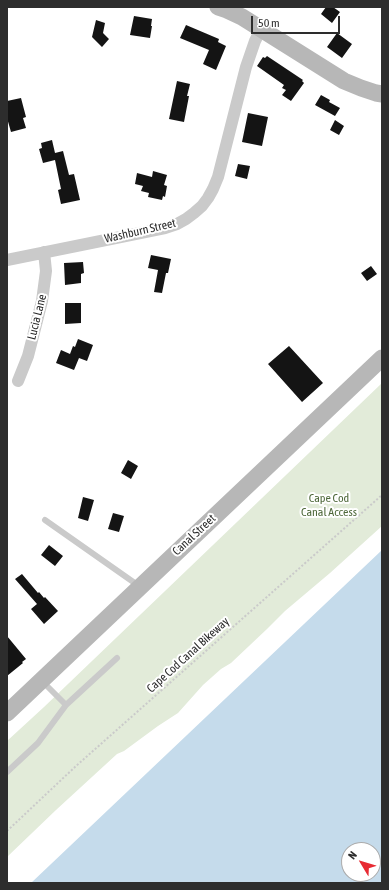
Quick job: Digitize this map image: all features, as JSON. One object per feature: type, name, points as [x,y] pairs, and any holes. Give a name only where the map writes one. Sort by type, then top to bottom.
[{"type":"street","points":[[218,7],[242,17],[344,80],[361,88],[382,94]]},
{"type":"street","name":"Washburn Street","points":[[7,260],[165,228],[186,219],[202,206],[213,189],[218,177],[246,67],[261,29]]},
{"type":"street","name":"Lucia Lane","points":[[18,381],[28,356],[42,301],[46,271],[44,252]]},
{"type":"street","name":"Canal Street","points":[[7,713],[382,358]]},
{"type":"lane","points":[[45,520],[140,587]]},
{"type":"lane","points":[[7,772],[38,743],[66,705],[117,658]]},
{"type":"lane","points":[[41,680],[66,705]]},
{"type":"path","name":"Cape Cod Canal Bikeway","points":[[7,831],[88,756],[382,495]]},
{"type":"green space","name":"Cape Cod Canal Access","points":[[382,383],[382,526],[285,611],[231,663],[221,669],[203,685],[178,713],[124,751],[117,754],[7,857],[7,741]]},
{"type":"water","points":[[382,550],[382,883],[31,883]]},
{"type":"building","points":[[326,7],[333,7],[340,12],[332,23],[321,14]]},
{"type":"building","points":[[134,16],[152,19],[150,38],[130,35]]},
{"type":"building","points":[[96,20],[105,23],[103,33],[109,39],[102,47],[92,37]]},
{"type":"building","points":[[186,25],[219,39],[218,42],[226,46],[216,70],[203,64],[209,50],[180,38]]},
{"type":"building","points":[[337,33],[352,44],[342,58],[327,47]]},
{"type":"building","points":[[267,56],[303,80],[302,81],[304,83],[291,101],[282,95],[286,90],[282,88],[284,85],[257,66],[263,57],[265,58]]},
{"type":"building","points":[[177,81],[190,84],[184,122],[169,119]]},
{"type":"building","points":[[321,95],[330,100],[329,102],[340,108],[335,116],[315,105]]},
{"type":"building","points":[[21,98],[26,117],[23,118],[26,128],[11,132],[7,118],[7,101]]},
{"type":"building","points":[[248,113],[268,117],[262,146],[242,142]]},
{"type":"building","points":[[335,120],[344,126],[339,135],[330,130]]},
{"type":"building","points":[[52,140],[55,153],[63,151],[69,175],[74,174],[80,200],[61,204],[58,190],[61,189],[55,160],[43,163],[39,149],[42,148],[41,143]]},
{"type":"building","points":[[238,164],[250,166],[247,179],[235,176]]},
{"type":"building","points":[[153,171],[167,175],[164,185],[167,186],[165,197],[163,196],[162,200],[148,197],[149,193],[141,191],[143,186],[135,184],[137,173],[152,177]]},
{"type":"building","points":[[151,255],[171,259],[168,273],[166,273],[162,293],[154,292],[158,270],[148,268]]},
{"type":"building","points":[[83,262],[84,273],[81,274],[81,283],[65,285],[64,263]]},
{"type":"building","points":[[371,266],[377,274],[367,281],[361,273]]},
{"type":"building","points":[[65,303],[81,303],[81,323],[65,324]]},
{"type":"building","points":[[78,339],[93,345],[87,361],[79,358],[74,370],[56,363],[61,350],[70,354]]},
{"type":"building","points":[[289,346],[323,383],[302,402],[268,364]]},
{"type":"building","points":[[128,460],[138,466],[131,479],[121,473]]},
{"type":"building","points":[[83,497],[94,500],[88,521],[78,518]]},
{"type":"building","points":[[113,513],[124,516],[119,532],[108,529]]},
{"type":"building","points":[[49,545],[63,556],[55,566],[41,555]]},
{"type":"building","points":[[22,574],[38,593],[39,592],[44,598],[45,597],[58,611],[44,624],[31,609],[37,604],[15,579]]},
{"type":"building","points":[[7,636],[26,659],[7,676]]}]
